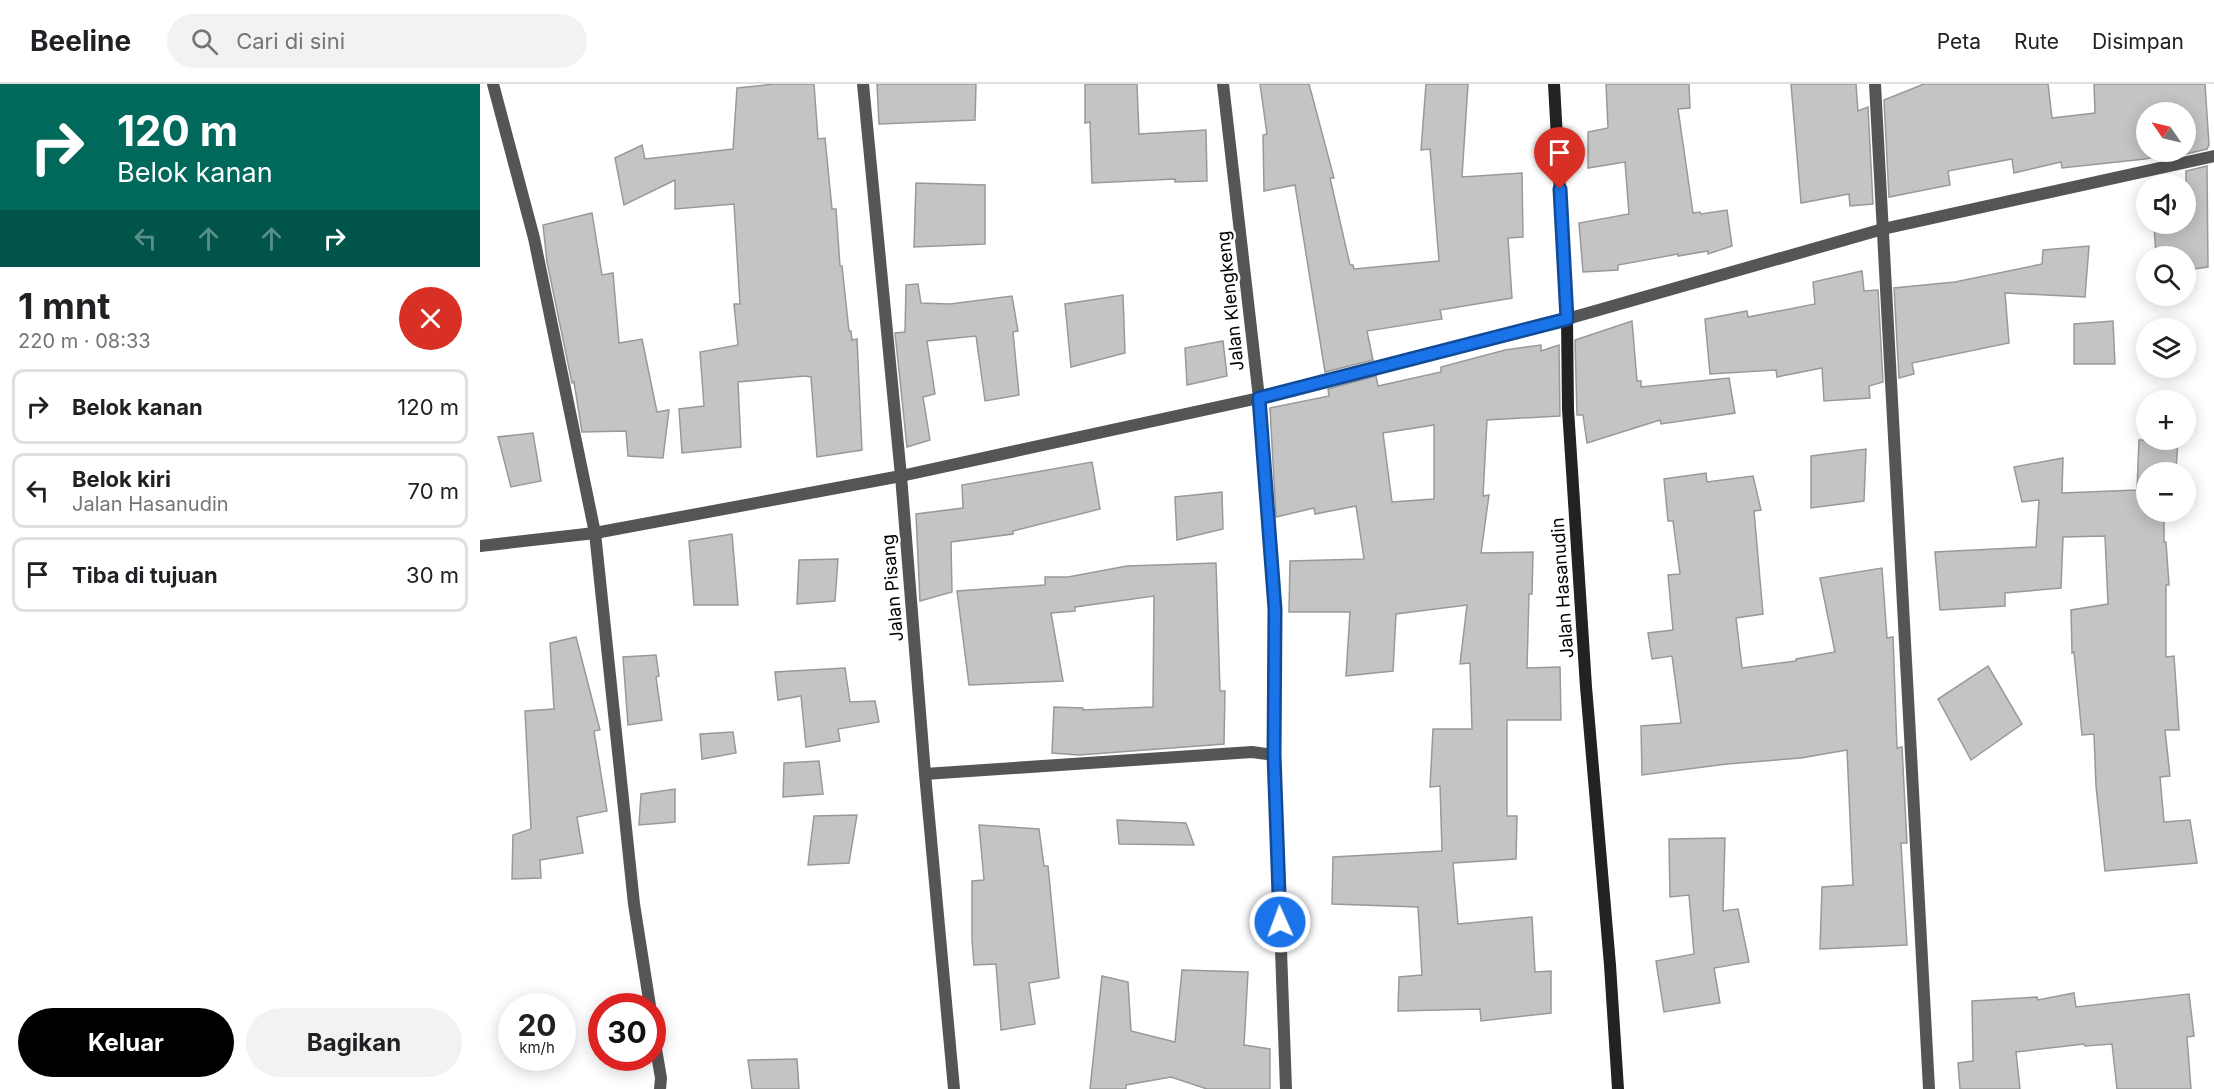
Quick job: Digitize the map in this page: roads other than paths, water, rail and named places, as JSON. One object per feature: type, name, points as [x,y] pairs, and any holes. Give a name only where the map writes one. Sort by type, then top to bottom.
[{"type":"main road","name":"Jalan Hasanudin","points":[[1554,84],[1567,319],[1569,433],[1586,687],[1610,965],[1618,1089]]},
{"type":"street","points":[[493,84],[534,238],[595,533],[634,904],[648,993]]},
{"type":"street","name":"Jalan Pisang","points":[[863,84],[901,476],[954,1089]]},
{"type":"street","name":"Jalan Klengkeng","points":[[1223,84],[1259,398],[1275,609],[1274,755],[1286,1089]]},
{"type":"street","points":[[1875,84],[1929,1089]]},
{"type":"street","points":[[480,546],[595,533],[901,476],[1259,398],[1567,319],[1883,229],[2214,156]]},
{"type":"street","points":[[925,774],[1252,752],[1274,755]]},
{"type":"street","points":[[660,1071],[660,1089]]}]
